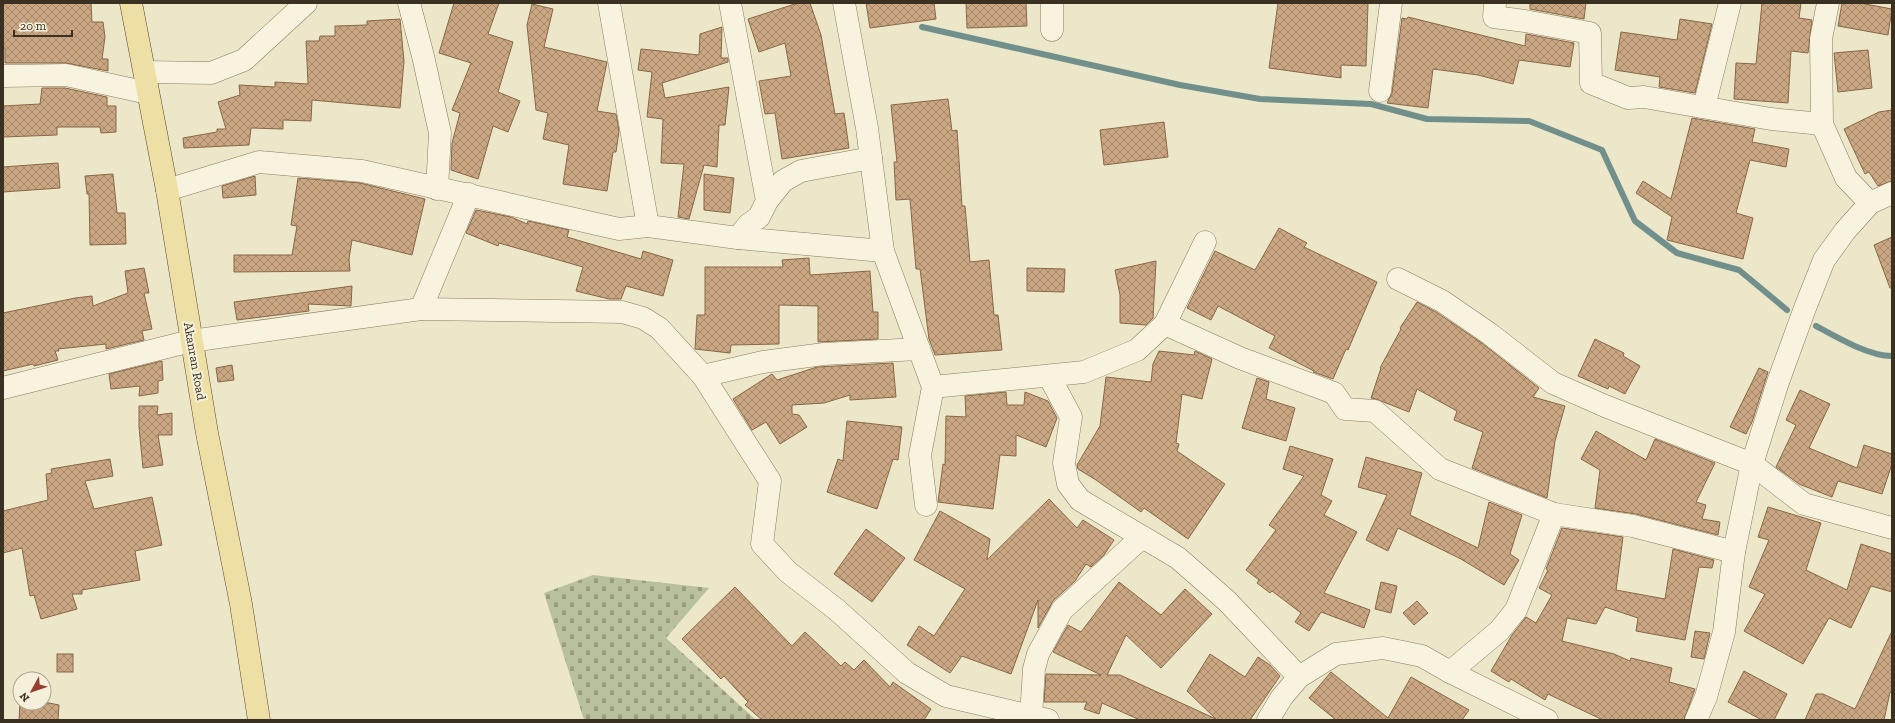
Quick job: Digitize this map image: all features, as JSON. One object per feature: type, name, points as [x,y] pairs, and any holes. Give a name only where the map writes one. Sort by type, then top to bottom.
[{"type":"main road","name":"Akanran Road","points":[[131,3],[167,190],[207,433],[241,604],[259,720]]},
{"type":"street","points":[[3,76],[66,75],[146,82],[211,73],[244,60],[306,3]]},
{"type":"street","points":[[409,3],[440,133],[438,188]]},
{"type":"street","points":[[609,3],[648,226]]},
{"type":"street","points":[[730,3],[767,201]]},
{"type":"street","points":[[844,3],[863,101],[883,251],[933,387],[920,455],[926,506]]},
{"type":"street","points":[[1052,3],[1052,30]]},
{"type":"street","points":[[1380,91],[1391,3]]},
{"type":"street","points":[[1495,3],[1494,17],[1590,33],[1591,83],[1628,98],[1644,97],[1771,120],[1822,124]]},
{"type":"street","points":[[1704,107],[1730,3]]},
{"type":"street","points":[[1828,3],[1821,39],[1822,124],[1846,178],[1870,203]]},
{"type":"street","points":[[738,238],[748,225],[759,217],[767,201],[783,181],[800,171],[871,158]]},
{"type":"street","points":[[167,190],[259,162],[362,170],[619,229],[648,226],[738,238],[883,251]]},
{"type":"street","points":[[1696,720],[1706,697],[1724,632],[1734,552],[1752,464],[1778,382],[1824,260],[1845,231],[1870,203],[1892,193]]},
{"type":"street","points":[[421,309],[468,194]]},
{"type":"street","points":[[933,387],[1084,372],[1138,350],[1165,324],[1205,242]]},
{"type":"street","points":[[1398,279],[1448,305],[1490,334],[1553,383],[1605,406],[1752,464],[1804,504],[1892,528]]},
{"type":"street","points":[[3,388],[191,341],[421,309],[622,312],[643,318],[659,328],[703,376],[770,481],[762,544],[788,572],[837,610],[906,673],[946,696],[1040,718],[1034,669],[1038,654],[1062,610],[1142,537]]},
{"type":"street","points":[[1165,324],[1240,358],[1334,393],[1346,409],[1375,411],[1440,469],[1554,514],[1633,526],[1734,552]]},
{"type":"street","points":[[703,376],[763,362],[824,354],[919,349]]},
{"type":"street","points":[[1049,376],[1071,417],[1064,463],[1068,484],[1080,500],[1178,558],[1227,602],[1299,677]]},
{"type":"street","points":[[1450,672],[1499,630],[1516,610],[1554,514]]},
{"type":"street","points":[[1268,720],[1282,697],[1299,677],[1336,654],[1383,648],[1422,656],[1450,672],[1547,720]]},
{"type":"green space","points":[[593,575],[709,588],[666,638],[756,720],[584,720],[544,593]]},
{"type":"building","points":[[3,3],[91,3],[92,22],[103,22],[105,37],[102,59],[108,59],[108,71],[66,63],[5,63],[5,48],[3,48]]},
{"type":"building","points":[[454,3],[499,3],[488,34],[513,42],[498,92],[520,101],[508,132],[493,126],[478,179],[451,170],[452,143],[460,113],[452,110],[471,63],[439,53]]},
{"type":"building","points":[[798,3],[810,3],[821,35],[835,114],[844,113],[849,148],[782,159],[775,113],[765,114],[759,81],[791,76],[785,43],[759,52],[748,19]]},
{"type":"building","points":[[866,3],[934,3],[936,19],[870,28]]},
{"type":"building","points":[[966,3],[1026,3],[1027,26],[967,28]]},
{"type":"building","points":[[1278,3],[1368,3],[1366,66],[1341,65],[1341,78],[1269,68]]},
{"type":"building","points":[[1530,3],[1586,3],[1584,19],[1530,9]]},
{"type":"building","points":[[1762,3],[1801,3],[1799,18],[1812,20],[1808,53],[1791,51],[1788,103],[1734,99],[1736,63],[1756,64]]},
{"type":"building","points":[[1842,3],[1860,3],[1892,9],[1888,35],[1838,26]]},
{"type":"building","points":[[532,4],[553,9],[544,47],[607,62],[597,111],[616,114],[619,131],[616,152],[613,152],[607,191],[563,184],[569,145],[543,139],[548,113],[536,110],[527,25]]},
{"type":"building","points":[[1408,17],[1525,46],[1526,34],[1574,43],[1570,67],[1519,60],[1513,84],[1478,75],[1433,69],[1428,108],[1387,103],[1392,93],[1402,18],[1407,19]]},
{"type":"building","points":[[400,19],[404,61],[400,108],[312,100],[311,121],[283,120],[283,129],[251,128],[249,145],[184,148],[183,138],[217,132],[217,129],[226,129],[218,102],[240,95],[239,85],[275,87],[275,82],[308,84],[306,41],[319,41],[320,36],[335,36],[335,26],[367,25],[367,21]]},
{"type":"building","points":[[1680,19],[1712,24],[1695,93],[1659,87],[1660,77],[1615,70],[1621,32],[1677,40]]},
{"type":"building","points":[[722,27],[721,58],[728,58],[728,62],[662,83],[665,98],[729,87],[725,125],[719,125],[717,167],[704,165],[689,219],[678,217],[684,164],[661,163],[663,119],[647,117],[652,72],[638,70],[641,49],[699,55],[700,34]]},
{"type":"building","points":[[1868,50],[1872,88],[1838,92],[1834,53]]},
{"type":"building","points":[[42,88],[65,88],[107,97],[107,106],[116,106],[116,132],[101,133],[100,127],[57,127],[57,135],[3,137],[3,106],[40,104]]},
{"type":"building","points":[[948,99],[952,131],[957,130],[962,206],[965,206],[970,262],[989,260],[994,315],[998,315],[1002,350],[935,355],[929,339],[920,269],[916,269],[910,199],[896,200],[894,162],[897,162],[891,105]]},
{"type":"building","points":[[1892,110],[1892,181],[1878,186],[1869,172],[1865,174],[1844,129],[1879,112]]},
{"type":"building","points":[[1692,118],[1755,129],[1752,142],[1789,149],[1786,167],[1750,160],[1736,213],[1753,218],[1743,259],[1667,240],[1672,217],[1636,193],[1643,181],[1671,199]]},
{"type":"building","points":[[1164,122],[1168,157],[1104,165],[1100,130]]},
{"type":"building","points":[[58,163],[60,188],[3,192],[3,167]]},
{"type":"building","points":[[113,174],[117,213],[125,213],[126,244],[90,245],[89,194],[87,194],[85,176]]},
{"type":"building","points":[[704,174],[734,178],[730,213],[704,210]]},
{"type":"building","points":[[255,176],[256,195],[223,198],[222,186]]},
{"type":"building","points":[[298,178],[360,183],[425,199],[412,255],[352,240],[349,259],[350,271],[234,272],[234,255],[292,255],[297,226],[291,225]]},
{"type":"building","points":[[476,210],[511,217],[527,224],[528,221],[569,230],[567,237],[641,259],[643,251],[673,260],[663,296],[626,286],[621,299],[609,299],[576,291],[583,267],[499,243],[498,246],[466,233]]},
{"type":"building","points":[[1279,228],[1307,243],[1304,247],[1377,282],[1348,350],[1346,349],[1333,379],[1313,372],[1314,371],[1269,348],[1275,336],[1218,306],[1211,320],[1187,308],[1215,251],[1255,270]]},
{"type":"building","points":[[1892,237],[1892,288],[1890,288],[1874,245]]},
{"type":"building","points":[[809,258],[810,275],[870,271],[873,312],[878,312],[878,339],[818,342],[818,306],[779,305],[779,344],[731,345],[730,353],[695,349],[697,315],[705,315],[705,267],[783,267],[782,260]]},
{"type":"building","points":[[1156,261],[1153,318],[1146,325],[1120,323],[1120,295],[1115,270]]},
{"type":"building","points":[[144,268],[149,293],[144,293],[152,329],[142,331],[144,340],[106,349],[106,344],[58,349],[59,351],[55,351],[58,360],[3,371],[3,313],[75,298],[92,296],[93,306],[128,293],[125,271]]},
{"type":"building","points":[[1027,268],[1065,269],[1064,292],[1027,291]]},
{"type":"building","points":[[352,286],[351,306],[308,304],[309,311],[237,320],[234,302]]},
{"type":"building","points":[[1417,302],[1436,312],[1483,344],[1539,388],[1533,397],[1565,406],[1555,441],[1547,498],[1472,468],[1483,432],[1454,420],[1457,411],[1417,389],[1409,412],[1371,398],[1380,368],[1401,329],[1400,328]]},
{"type":"building","points":[[1595,339],[1624,353],[1623,356],[1640,366],[1625,394],[1609,386],[1608,389],[1578,376]]},
{"type":"building","points":[[1159,351],[1194,355],[1195,351],[1212,359],[1202,399],[1182,394],[1176,443],[1179,444],[1177,451],[1225,484],[1188,539],[1144,508],[1141,512],[1078,469],[1077,465],[1100,426],[1106,377],[1151,382],[1153,364]]},
{"type":"building","points":[[162,361],[163,380],[158,381],[158,393],[139,396],[140,386],[111,389],[109,374]]},
{"type":"building","points":[[893,363],[896,397],[850,400],[850,395],[824,403],[792,405],[792,414],[799,415],[807,427],[780,444],[766,422],[752,430],[733,399],[772,374],[777,380],[817,367]]},
{"type":"building","points":[[232,365],[234,380],[218,382],[216,368]]},
{"type":"building","points":[[1759,368],[1768,372],[1752,422],[1746,434],[1730,427]]},
{"type":"building","points":[[1257,378],[1269,382],[1266,399],[1295,408],[1286,441],[1242,428]]},
{"type":"building","points":[[1800,390],[1830,404],[1809,448],[1857,468],[1864,445],[1892,454],[1892,464],[1882,494],[1838,481],[1832,497],[1799,484],[1776,467],[1796,425],[1786,420]]},
{"type":"building","points":[[1006,392],[1007,405],[1024,405],[1025,392],[1048,401],[1057,418],[1046,447],[1016,435],[1016,456],[1000,455],[993,509],[938,502],[943,464],[945,465],[946,416],[966,417],[965,396]]},
{"type":"building","points":[[139,406],[158,406],[157,415],[172,413],[172,435],[158,435],[163,465],[143,468],[139,427]]},
{"type":"building","points":[[847,421],[902,427],[898,460],[893,459],[877,509],[827,492],[838,459],[843,461]]},
{"type":"building","points":[[1596,431],[1646,460],[1655,439],[1715,463],[1696,502],[1706,505],[1702,519],[1720,522],[1718,535],[1636,514],[1595,508],[1600,470],[1581,459]]},
{"type":"building","points":[[1290,446],[1333,459],[1321,495],[1332,501],[1324,515],[1357,532],[1324,593],[1370,610],[1364,628],[1321,612],[1309,631],[1295,622],[1301,613],[1272,591],[1270,593],[1257,583],[1259,580],[1246,570],[1276,530],[1269,525],[1304,476],[1283,469]]},
{"type":"building","points":[[1366,457],[1422,473],[1410,515],[1478,548],[1489,502],[1522,515],[1510,554],[1519,560],[1504,585],[1461,559],[1398,528],[1388,551],[1366,540],[1387,495],[1358,487]]},
{"type":"building","points":[[110,459],[113,476],[85,481],[94,509],[152,497],[162,545],[135,551],[140,580],[82,590],[82,594],[72,594],[77,609],[41,619],[34,595],[30,596],[22,548],[3,553],[3,511],[48,500],[46,474],[52,473],[51,469]]},
{"type":"building","points":[[1049,499],[1077,528],[1083,520],[1114,540],[1104,555],[1091,567],[1086,564],[1075,581],[1053,601],[1038,628],[1038,600],[1011,674],[962,656],[950,673],[907,645],[919,626],[934,636],[965,589],[914,560],[940,511],[990,539],[987,560]]},
{"type":"building","points":[[1768,507],[1821,523],[1806,570],[1847,590],[1861,544],[1892,554],[1892,592],[1871,586],[1851,628],[1829,618],[1803,664],[1744,631],[1765,594],[1749,587],[1769,540],[1758,537]]},
{"type":"building","points":[[1562,528],[1623,537],[1616,590],[1665,599],[1673,549],[1714,560],[1712,568],[1699,567],[1685,640],[1636,631],[1638,618],[1605,607],[1596,624],[1567,618],[1562,641],[1614,654],[1630,661],[1631,658],[1672,668],[1669,682],[1695,689],[1684,720],[1603,720],[1548,694],[1545,700],[1511,679],[1509,682],[1491,671],[1512,635],[1526,617],[1536,623],[1552,595],[1539,588],[1548,570],[1546,569]]},
{"type":"building","points":[[866,529],[905,558],[872,602],[834,574]]},
{"type":"building","points":[[1119,582],[1161,615],[1185,589],[1212,614],[1161,668],[1126,635],[1107,675],[1120,675],[1216,719],[1187,691],[1210,654],[1245,677],[1258,657],[1270,665],[1280,676],[1250,720],[1140,720],[1102,703],[1099,714],[1084,709],[1087,702],[1044,702],[1046,674],[1101,675],[1053,652],[1068,625],[1081,632]]},
{"type":"building","points":[[1381,582],[1397,586],[1391,613],[1375,609]]},
{"type":"building","points":[[735,587],[792,646],[805,632],[841,666],[845,662],[854,670],[864,660],[890,687],[893,682],[931,709],[924,720],[762,720],[745,705],[748,702],[724,676],[721,679],[682,639]]},
{"type":"building","points":[[1417,601],[1428,613],[1414,625],[1403,613]]},
{"type":"building","points":[[1695,631],[1710,633],[1704,659],[1691,657]]},
{"type":"building","points":[[1892,631],[1892,693],[1890,692],[1884,720],[1805,720],[1816,694],[1823,694],[1855,709]]},
{"type":"building","points":[[57,654],[73,654],[73,672],[57,672]]},
{"type":"building","points":[[1744,671],[1787,694],[1774,720],[1762,720],[1728,702]]},
{"type":"building","points":[[1331,672],[1388,718],[1411,677],[1469,710],[1462,720],[1336,720],[1309,698]]},
{"type":"building","points":[[52,704],[59,705],[58,720],[19,720],[20,711],[52,711]]},
{"type":"waterway","points":[[922,27],[1180,85],[1260,99],[1371,104],[1427,119],[1529,121],[1602,150],[1635,221],[1677,253],[1739,270],[1787,310]]},
{"type":"waterway","points":[[1816,326],[1873,353],[1892,356]]}]
